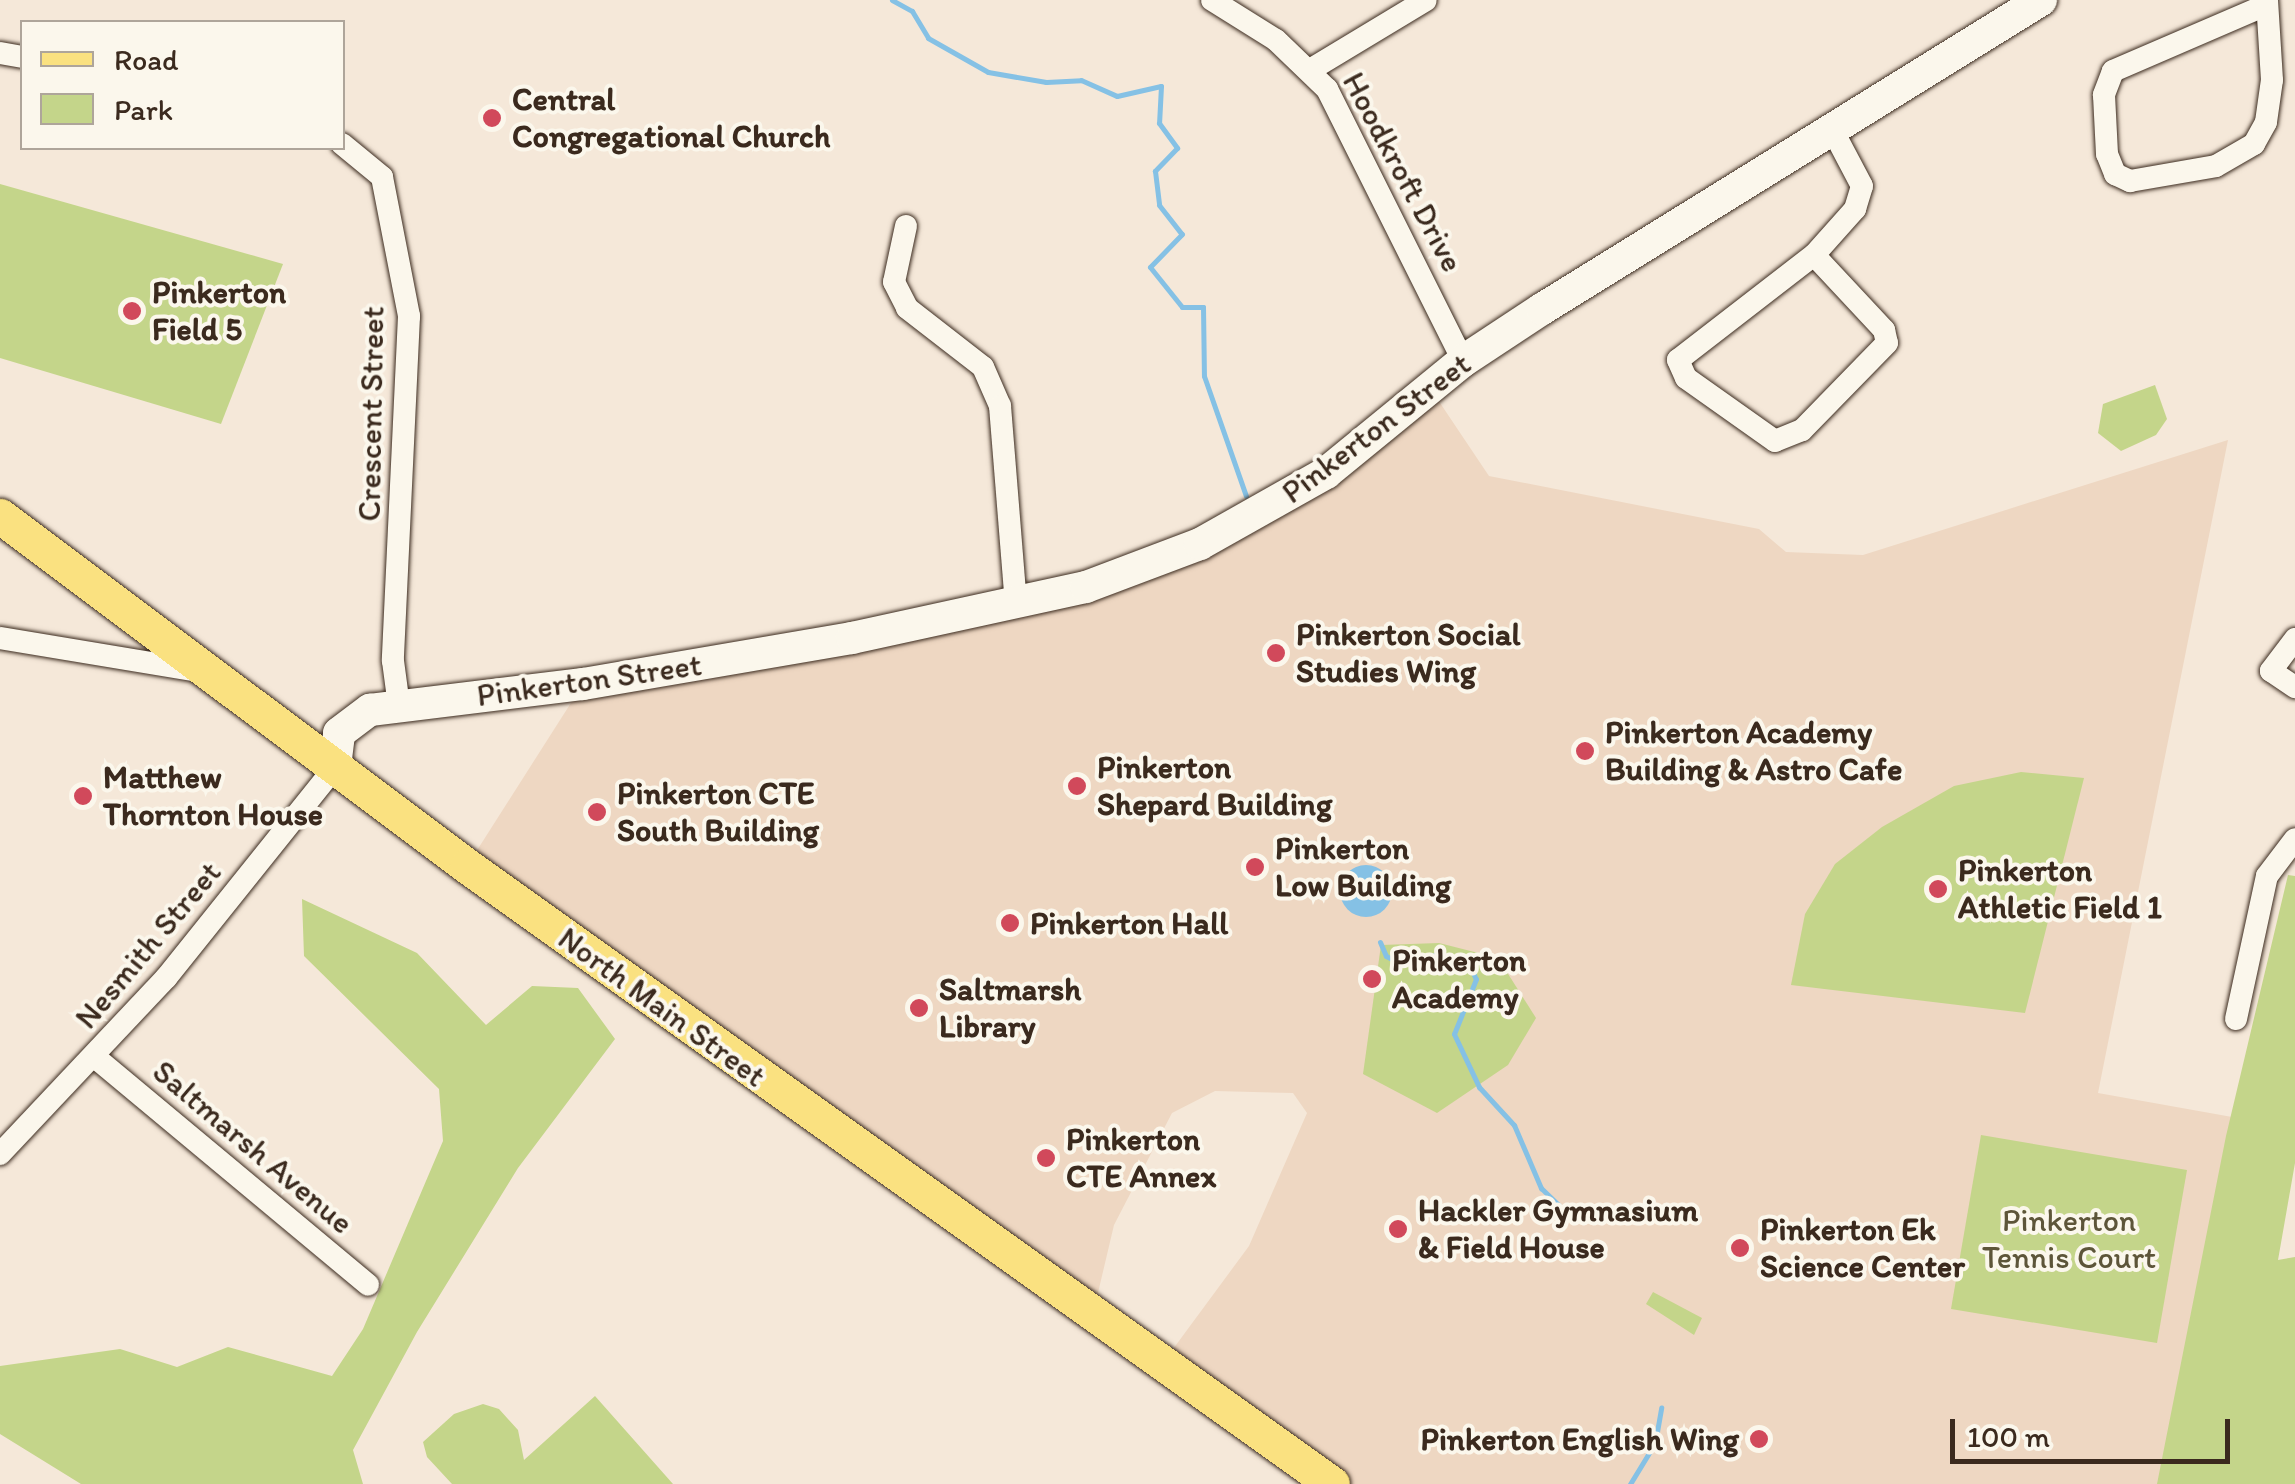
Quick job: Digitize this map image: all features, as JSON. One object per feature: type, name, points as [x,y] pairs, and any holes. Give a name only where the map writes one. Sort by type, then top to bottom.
[{"type":"main road","name":"North Main Street","points":[[0,516],[335,767],[1332,1484]]},
{"type":"street","name":"Hoodkroft Drive","points":[[1212,0],[1256,25],[1310,70],[1350,127],[1463,361]]},
{"type":"street","points":[[1310,70],[1426,0]]},
{"type":"street","name":"Pinkerton Street","points":[[335,767],[335,743],[352,719],[399,706],[661,672],[1016,604],[1137,570],[1266,510],[1357,450],[1463,361],[2042,0]]},
{"type":"street","points":[[2267,2],[2272,80],[2266,122],[2254,144],[2216,166],[2130,181],[2115,174],[2107,154],[2104,96],[2110,74],[2267,2]]},
{"type":"street","points":[[1814,255],[1884,330],[1887,343],[1802,430],[1775,441],[1686,378],[1678,360],[1814,255],[1862,194],[1832,129]]},
{"type":"street","name":"Crescent Street","points":[[345,146],[382,177],[410,316],[393,662],[399,706]]},
{"type":"street","points":[[906,226],[894,282],[908,308],[982,367],[1000,406],[1016,604]]},
{"type":"street","points":[[0,638],[211,672]]},
{"type":"street","points":[[2295,639],[2271,671],[2295,687]]},
{"type":"street","name":"Nesmith Street","points":[[0,1154],[96,1058],[335,767]]},
{"type":"street","points":[[2236,1019],[2266,876],[2295,839]]},
{"type":"street","name":"Saltmarsh Avenue","points":[[96,1058],[368,1285]]},
{"type":"shaded area","name":"Pinkerton Academy","points":[[1430,388],[1489,476],[1759,529],[1786,552],[1863,555],[2228,440],[2098,1093],[2293,1128],[2181,1484],[1332,1484],[1162,1364],[1249,1246],[1307,1113],[1293,1093],[1215,1091],[1172,1113],[1114,1225],[1093,1314],[467,866],[583,684],[1163,560]]},
{"type":"green space","name":"Pinkerton Field 5","points":[[0,184],[283,264],[221,424],[0,358]]},
{"type":"green space","points":[[2155,385],[2167,419],[2156,435],[2121,451],[2098,433],[2103,404]]},
{"type":"green space","name":"Pinkerton Athletic Field 1","points":[[2021,772],[2084,778],[2025,1013],[1791,985],[1805,914],[1835,864],[1882,827],[1954,786]]},
{"type":"green space","points":[[2288,875],[2295,876],[2295,1163],[2278,1260],[2295,1257],[2295,1484],[2157,1484],[2226,1136]]},
{"type":"green space","points":[[302,899],[417,953],[486,1025],[532,986],[578,988],[615,1039],[518,1168],[417,1332],[353,1450],[363,1484],[81,1484],[0,1434],[0,1366],[120,1349],[177,1367],[228,1347],[332,1376],[363,1329],[443,1141],[439,1089],[304,956]]},
{"type":"green space","points":[[1439,943],[1498,958],[1536,1018],[1508,1065],[1437,1113],[1363,1074],[1381,945]]},
{"type":"green space","name":"Pinkerton Tennis Court","points":[[1981,1135],[2187,1170],[2157,1343],[1951,1309]]},
{"type":"green space","points":[[1653,1292],[1702,1318],[1694,1335],[1646,1304]]},
{"type":"green space","points":[[595,1396],[673,1484],[452,1484],[427,1457],[423,1442],[454,1414],[483,1404],[499,1409],[518,1430],[524,1460]]},
{"type":"water","points":[[1366,865],[1384,873],[1392,891],[1384,909],[1366,917],[1348,909],[1340,891],[1348,873]]},
{"type":"waterway","points":[[892,0],[912,11],[928,38],[988,72],[1046,82],[1081,80],[1117,96],[1161,86],[1159,123],[1177,148],[1155,171],[1159,205],[1182,234],[1150,267],[1182,307],[1203,307],[1204,376],[1246,496]]},
{"type":"waterway","points":[[1380,942],[1386,956],[1402,964],[1436,955],[1467,960],[1476,979],[1454,1034],[1479,1087],[1514,1125],[1541,1188],[1567,1213]]},
{"type":"waterway","points":[[1630,1484],[1655,1443],[1661,1408]]},
{"type":"place","name":"Central Congregational Church","points":[[492,118]]},
{"type":"place","name":"Pinkerton Field 5","points":[[132,311]]},
{"type":"place","name":"Pinkerton Social Studies Wing","points":[[1276,653]]},
{"type":"place","name":"Pinkerton Academy Building & Astro Cafe","points":[[1585,751]]},
{"type":"place","name":"Pinkerton Shepard Building","points":[[1077,786]]},
{"type":"place","name":"Matthew Thornton House","points":[[83,796]]},
{"type":"place","name":"Pinkerton CTE South Building","points":[[597,812]]},
{"type":"place","name":"Pinkerton Low Building","points":[[1255,867]]},
{"type":"place","name":"Pinkerton Athletic Field 1","points":[[1938,889]]},
{"type":"place","name":"Pinkerton Hall","points":[[1010,923]]},
{"type":"place","name":"Pinkerton Academy","points":[[1372,979]]},
{"type":"place","name":"Saltmarsh Library","points":[[919,1008]]},
{"type":"place","name":"Pinkerton CTE Annex","points":[[1046,1158]]},
{"type":"place","name":"Hackler Gymnasium & Field House","points":[[1398,1229]]},
{"type":"place","name":"Pinkerton Ek Science Center","points":[[1740,1248]]},
{"type":"place","name":"Pinkerton English Wing","points":[[1759,1439]]}]
